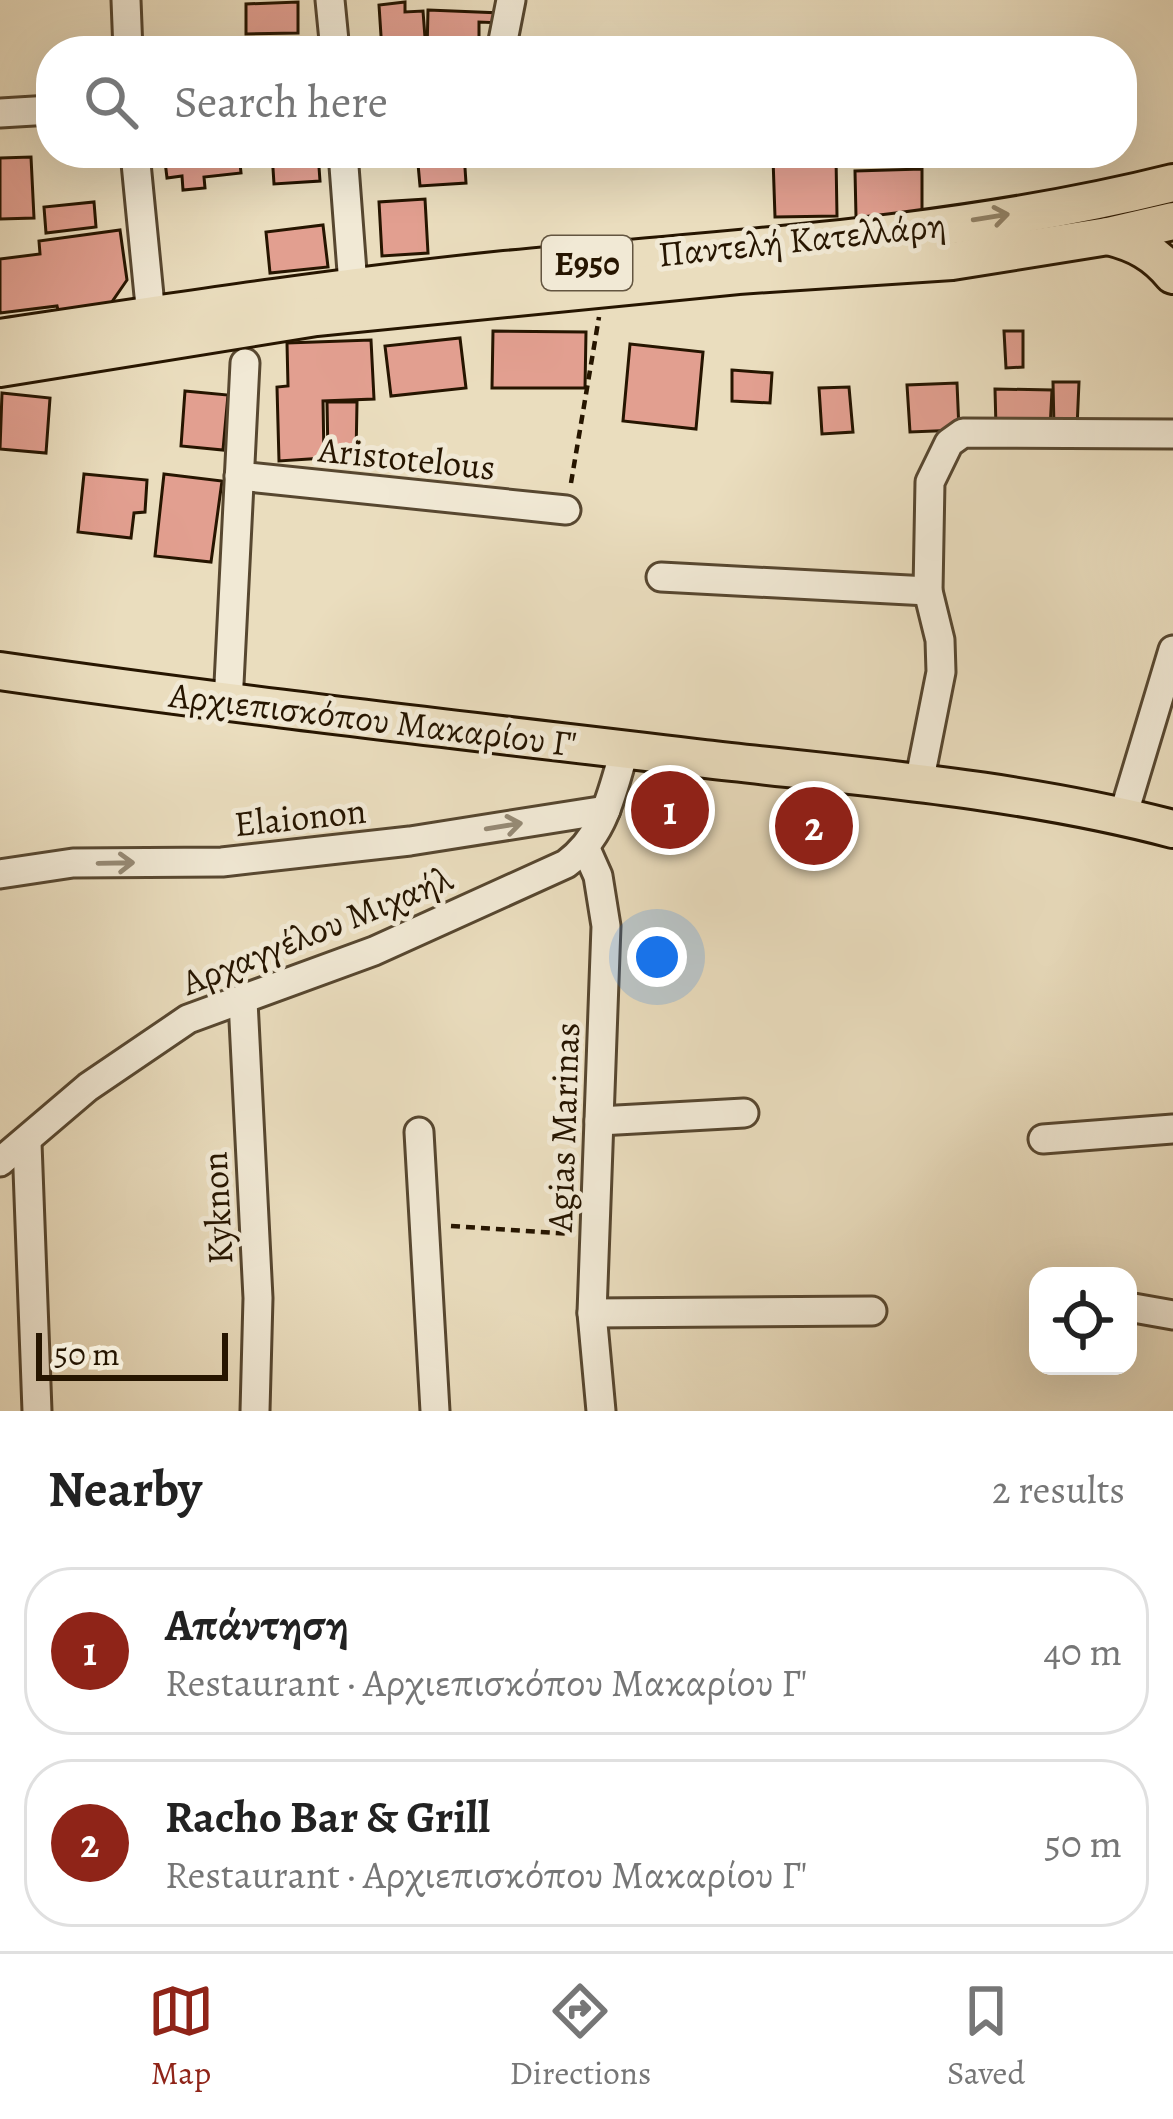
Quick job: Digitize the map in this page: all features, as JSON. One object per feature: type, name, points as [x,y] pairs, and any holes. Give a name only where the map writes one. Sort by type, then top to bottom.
[{"type":"main road","name":"Παντελή Κατελλάρη","points":[[0,338],[353,285],[963,221],[1110,199],[1173,183]]},
{"type":"main road","name":"Παντελή Κατελλάρη","points":[[0,368],[316,316],[952,261],[1108,236],[1173,220]]},
{"type":"main road","points":[[1108,236],[1154,254],[1173,275]]},
{"type":"main road","name":"Αρχιεπισκόπου Μακαρίου Γ'","points":[[0,671],[228,704],[919,784],[1123,816],[1173,829]]},
{"type":"street","points":[[126,0],[127,36]]},
{"type":"street","points":[[331,0],[334,36]]},
{"type":"street","points":[[504,36],[511,0]]},
{"type":"street","points":[[0,113],[36,111]]},
{"type":"street","points":[[136,168],[151,316]]},
{"type":"street","points":[[344,168],[353,285]]},
{"type":"street","points":[[228,704],[245,362]]},
{"type":"street","points":[[919,784],[941,672],[940,640],[928,591],[930,482],[949,443],[964,433],[1173,434]]},
{"type":"street","name":"Aristotelous","points":[[239,476],[566,510]]},
{"type":"street","points":[[661,578],[928,591]]},
{"type":"street","points":[[1123,816],[1173,650]]},
{"type":"street","points":[[586,849],[598,832],[625,749]]},
{"type":"street","name":"Elaionon","points":[[0,874],[73,863],[245,859],[410,841],[606,810]]},
{"type":"street","name":"Αρχαγγέλου Μιχαήλ","points":[[0,1162],[88,1087],[188,1019],[374,951],[566,864],[586,849]]},
{"type":"street","name":"Agias Marinas","points":[[586,849],[598,876],[606,926],[592,1312],[601,1411]]},
{"type":"street","name":"Kyknon","points":[[243,1001],[258,1298],[255,1411]]},
{"type":"street","points":[[599,1121],[744,1113]]},
{"type":"street","points":[[1043,1139],[1173,1129]]},
{"type":"street","points":[[419,1132],[435,1411]]},
{"type":"street","points":[[27,1142],[37,1411]]},
{"type":"street","points":[[1137,1308],[1173,1315]]},
{"type":"street","points":[[592,1312],[872,1311]]},
{"type":"path","points":[[566,510],[603,288]]},
{"type":"path","points":[[424,1225],[595,1235]]},
{"type":"building","points":[[298,2],[298,33],[246,34],[246,4]]},
{"type":"building","points":[[405,2],[405,12],[423,11],[425,36],[381,36],[379,5]]},
{"type":"building","points":[[428,10],[501,13],[502,23],[479,22],[479,36],[427,36]]},
{"type":"building","points":[[31,157],[34,218],[0,219],[0,158]]},
{"type":"building","points":[[166,168],[240,168],[241,173],[204,177],[205,188],[183,190],[182,176],[167,178]]},
{"type":"building","points":[[273,168],[319,168],[320,181],[274,184]]},
{"type":"building","points":[[418,168],[465,168],[466,183],[420,186]]},
{"type":"building","points":[[773,168],[836,168],[837,216],[775,217]]},
{"type":"building","points":[[922,169],[922,216],[856,217],[855,171]]},
{"type":"building","points":[[425,199],[428,253],[382,256],[379,202]]},
{"type":"building","points":[[94,202],[96,227],[46,233],[44,207]]},
{"type":"building","points":[[323,225],[328,267],[270,273],[266,232]]},
{"type":"building","points":[[120,230],[127,280],[109,306],[59,314],[57,306],[0,313],[0,259],[40,254],[39,241]]},
{"type":"building","points":[[493,331],[586,332],[585,388],[492,388]]},
{"type":"building","points":[[1004,331],[1023,331],[1023,367],[1006,368]]},
{"type":"building","points":[[460,338],[466,388],[391,396],[385,346]]},
{"type":"building","points":[[371,340],[374,399],[323,401],[324,458],[279,461],[277,387],[288,386],[287,343]]},
{"type":"building","points":[[630,344],[703,352],[696,429],[623,421]]},
{"type":"building","points":[[732,370],[772,373],[770,403],[732,401]]},
{"type":"building","points":[[1053,382],[1079,382],[1077,428],[1054,428]]},
{"type":"building","points":[[957,383],[959,430],[910,432],[907,385]]},
{"type":"building","points":[[849,387],[853,432],[822,434],[819,388]]},
{"type":"building","points":[[995,389],[1052,390],[1050,429],[996,428]]},
{"type":"building","points":[[185,391],[228,395],[223,450],[181,446]]},
{"type":"building","points":[[2,393],[50,398],[46,453],[0,449]]},
{"type":"building","points":[[327,402],[357,402],[356,457],[328,456]]},
{"type":"building","points":[[84,474],[147,480],[145,512],[134,513],[131,538],[78,532]]},
{"type":"building","points":[[164,474],[222,481],[211,562],[155,556]]},
{"type":"place","name":"Απάντηση","points":[[670,810]]},
{"type":"place","name":"Racho Bar & Grill","points":[[814,826]]}]
